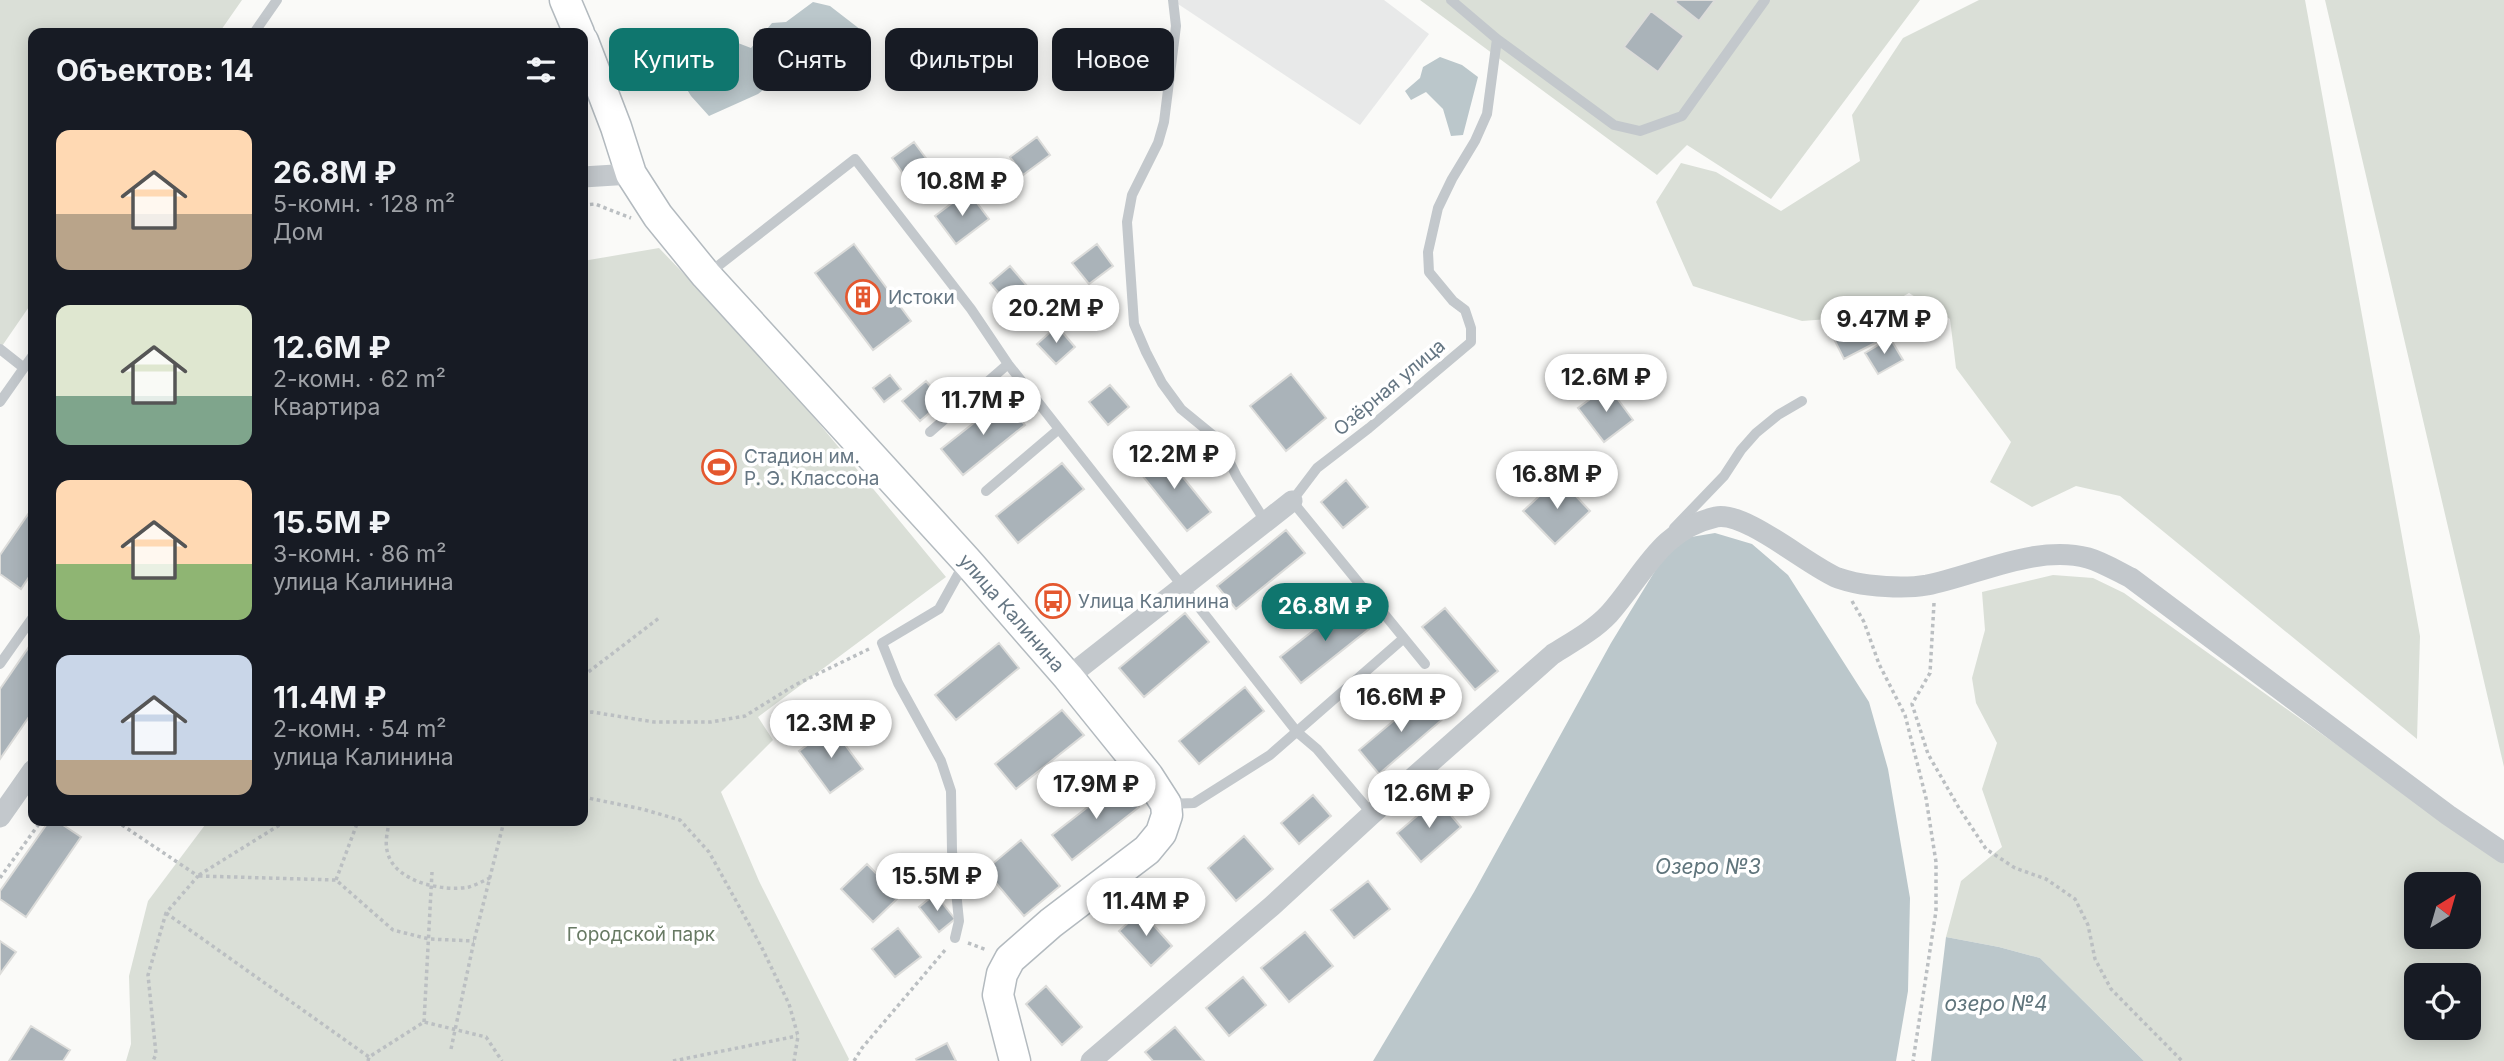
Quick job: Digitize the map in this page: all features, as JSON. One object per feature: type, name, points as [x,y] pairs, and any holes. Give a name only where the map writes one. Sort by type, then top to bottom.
[{"type":"street","points":[[565,0],[577,28]]},
{"type":"street","name":"улица Калинина","points":[[588,54],[631,174],[658,216],[706,275],[966,560],[1068,677],[1148,776],[1166,804]]},
{"type":"street","points":[[588,177],[631,174]]},
{"type":"street","points":[[1068,677],[1292,501]]},
{"type":"street","points":[[1091,1061],[1272,906],[1553,654],[1584,635],[1608,615],[1662,546],[1679,532],[1719,517],[1734,519],[1780,542],[1807,561],[1839,578],[1868,585],[1924,585],[2044,554],[2087,558],[2131,578],[2448,815],[2504,853]]},
{"type":"street","points":[[1,812],[28,776]]},
{"type":"street","points":[[1015,1061],[998,995],[1002,974],[1010,959],[1051,923],[1147,850],[1161,833],[1167,815],[1166,804]]},
{"type":"lane","points":[[257,28],[277,0]]},
{"type":"lane","points":[[1173,0],[1176,26],[1164,122],[1158,143],[1132,194],[1128,222],[1135,324],[1162,383],[1181,409],[1221,445],[1237,477],[1265,521]]},
{"type":"lane","points":[[1451,0],[1497,39],[1614,125],[1640,131],[1682,116],[1765,0]]},
{"type":"lane","name":"Озёрная улица","points":[[1292,501],[1317,468],[1471,342],[1471,328],[1465,310],[1453,301],[1429,272],[1428,252],[1438,208],[1487,114],[1497,39]]},
{"type":"lane","points":[[706,275],[855,159],[971,309],[1008,364],[1181,586],[1297,732],[1317,749],[1372,814]]},
{"type":"lane","points":[[0,349],[24,368]]},
{"type":"lane","points":[[0,402],[28,362]]},
{"type":"lane","points":[[930,432],[1008,364]]},
{"type":"lane","points":[[1662,546],[1668,535],[1724,475],[1756,433],[1778,415],[1802,401]]},
{"type":"lane","points":[[986,491],[1059,429]]},
{"type":"lane","points":[[1292,501],[1425,664]]},
{"type":"lane","points":[[955,938],[959,921],[952,851],[951,791],[941,761],[898,683],[882,643],[939,609],[966,560]]},
{"type":"lane","points":[[0,664],[28,624]]},
{"type":"lane","points":[[1166,804],[1194,803],[1270,755],[1404,638]]},
{"type":"path","points":[[1839,578],[1864,622],[1878,664],[1905,715],[1926,798],[1934,849],[1936,911],[1913,1061]]},
{"type":"path","points":[[1924,585],[1933,594],[1933,652],[1930,673],[1912,704],[1928,754],[1986,849],[2015,868],[2046,879],[2075,899],[2088,925],[2095,959],[2111,989],[2182,1061]]},
{"type":"path","points":[[588,672],[659,618]]},
{"type":"path","points":[[588,712],[654,722],[711,722],[745,716],[795,684],[882,643]]},
{"type":"path","points":[[588,798],[680,820],[709,852],[789,1004],[798,1036],[794,1061]]},
{"type":"path","points":[[0,878],[37,826]]},
{"type":"path","points":[[123,826],[198,876],[336,880],[393,930],[429,939],[474,941]]},
{"type":"path","points":[[153,1061],[156,1054],[148,975],[166,913],[198,876],[278,826]]},
{"type":"path","points":[[336,880],[356,826]]},
{"type":"path","points":[[388,826],[385,843],[388,857],[400,872],[411,880],[431,885],[468,887],[490,878]]},
{"type":"path","points":[[451,1049],[503,826]]},
{"type":"path","points":[[424,1022],[432,872]]},
{"type":"path","points":[[166,913],[369,1059],[424,1022],[486,1037],[502,1061]]},
{"type":"path","points":[[854,1061],[955,938],[1010,959]]},
{"type":"path","points":[[673,1061],[798,1036]]},
{"type":"shaded area","points":[[1172,0],[1384,0],[1429,34],[1360,125]]},
{"type":"green space","points":[[0,0],[242,0],[222,28],[28,28],[28,308],[0,349]]},
{"type":"green space","points":[[1420,0],[1920,0],[1771,199],[1687,145],[1657,175]]},
{"type":"green space","points":[[1979,0],[2305,0],[2420,636],[2417,739],[2120,496],[2076,486],[2032,507],[1990,482],[2011,442],[1956,368],[1950,319],[1909,293],[1869,316],[1802,321],[1693,286],[1656,202],[1681,163],[1716,172],[1781,211],[1860,161],[1852,115],[1903,38]]},
{"type":"green space","points":[[2325,0],[2504,0],[2504,767]]},
{"type":"green space","name":"Городской парк","points":[[659,248],[765,358],[946,577],[758,717],[773,740],[721,792],[759,881],[848,1061],[126,1061],[131,1044],[129,976],[148,901],[204,826],[588,826],[588,260]]},
{"type":"green space","points":[[2053,575],[2093,578],[2124,593],[2504,864],[2504,1061],[2144,1061],[2040,958],[1946,937],[1961,881],[2002,847],[1982,789],[1997,743],[1976,703],[1972,678],[1985,630],[1982,592]]},
{"type":"water","points":[[813,2],[830,6],[858,28],[768,28],[772,23],[786,22]]},
{"type":"water","points":[[739,43],[751,48],[753,46],[753,91],[762,91],[709,116],[688,91],[739,91]]},
{"type":"water","points":[[1440,57],[1462,65],[1478,77],[1463,135],[1451,136],[1443,109],[1426,92],[1411,100],[1405,91],[1420,78],[1423,67]]},
{"type":"water","name":"Озеро №3","points":[[1715,533],[1752,544],[1788,575],[1869,702],[1888,769],[1910,898],[1908,991],[1896,1061],[1373,1061],[1474,892],[1611,643],[1666,553],[1691,537]]},
{"type":"water","name":"озеро №4","points":[[1946,937],[2040,958],[2144,1061],[1931,1061]]},
{"type":"building","points":[[1715,0],[1699,21],[1675,2]]},
{"type":"building","points":[[1651,11],[1684,36],[1658,72],[1624,47]]},
{"type":"building","points":[[1037,137],[1050,155],[1023,175],[1010,157]]},
{"type":"building","points":[[914,142],[931,165],[909,182],[892,158]]},
{"type":"building","points":[[968,191],[989,219],[956,244],[935,216]]},
{"type":"building","name":"Истоки","points":[[854,244],[911,321],[873,350],[815,273]]},
{"type":"building","points":[[1097,244],[1113,266],[1089,284],[1072,263]]},
{"type":"building","points":[[1010,266],[1027,286],[1007,303],[990,283]]},
{"type":"building","points":[[1869,316],[1881,340],[1844,359],[1832,335]]},
{"type":"building","points":[[1057,326],[1075,347],[1056,364],[1037,344]]},
{"type":"building","points":[[1890,338],[1903,360],[1878,374],[1865,353]]},
{"type":"building","points":[[1291,374],[1326,418],[1286,451],[1250,406]]},
{"type":"building","points":[[890,375],[901,389],[884,402],[873,388]]},
{"type":"building","points":[[926,381],[943,401],[920,421],[902,401]]},
{"type":"building","points":[[1110,385],[1129,407],[1108,425],[1089,402]]},
{"type":"building","points":[[1608,386],[1633,420],[1604,442],[1578,408]]},
{"type":"building","points":[[1004,399],[1025,425],[963,475],[941,449]]},
{"type":"building","points":[[1161,450],[1211,512],[1187,531],[1137,469]]},
{"type":"building","points":[[1062,463],[1084,489],[1018,543],[996,516]]},
{"type":"building","points":[[1559,478],[1590,511],[1555,544],[1523,511]]},
{"type":"building","points":[[1346,480],[1368,507],[1343,528],[1321,502]]},
{"type":"building","points":[[28,514],[28,578],[21,589],[0,574],[0,555]]},
{"type":"building","points":[[1286,530],[1305,553],[1236,609],[1217,586]]},
{"type":"building","points":[[1348,603],[1369,629],[1301,683],[1280,657]]},
{"type":"building","points":[[1445,608],[1498,671],[1475,690],[1422,627]]},
{"type":"building","points":[[1185,613],[1209,642],[1144,697],[1119,668]]},
{"type":"building","points":[[999,643],[1019,668],[956,720],[935,695]]},
{"type":"building","points":[[28,648],[28,718],[0,759],[0,689]]},
{"type":"building","points":[[1245,687],[1264,711],[1199,764],[1179,741]]},
{"type":"building","points":[[1424,695],[1444,718],[1379,774],[1359,750]]},
{"type":"building","points":[[1062,710],[1084,735],[1016,789],[995,764]]},
{"type":"building","points":[[832,727],[863,769],[830,793],[799,751]]},
{"type":"building","points":[[1120,782],[1139,807],[1072,860],[1052,835]]},
{"type":"building","points":[[1313,795],[1331,816],[1299,844],[1281,823]]},
{"type":"building","points":[[1437,799],[1461,827],[1421,862],[1397,833]]},
{"type":"building","points":[[46,826],[64,826],[81,837],[26,917],[0,899],[0,891]]},
{"type":"building","points":[[1244,836],[1273,869],[1236,901],[1208,868]]},
{"type":"building","points":[[1021,840],[1060,886],[1024,916],[985,870]]},
{"type":"building","points":[[867,864],[899,897],[873,922],[841,889]]},
{"type":"building","points":[[1368,881],[1390,909],[1354,938],[1331,910]]},
{"type":"building","points":[[935,894],[955,919],[939,932],[919,907]]},
{"type":"building","points":[[1141,911],[1172,946],[1151,966],[1119,931]]},
{"type":"building","points":[[898,928],[921,957],[895,977],[872,949]]},
{"type":"building","points":[[1305,932],[1333,966],[1289,1002],[1261,968]]},
{"type":"building","points":[[0,941],[16,952],[0,974]]},
{"type":"building","points":[[1243,977],[1266,1005],[1229,1036],[1206,1008]]},
{"type":"building","points":[[1046,986],[1082,1027],[1062,1045],[1026,1004]]},
{"type":"building","points":[[31,1026],[70,1050],[63,1061],[9,1061]]},
{"type":"building","points":[[1175,1027],[1204,1061],[1153,1061],[1145,1052]]},
{"type":"building","points":[[947,1043],[956,1061],[917,1061],[916,1059]]},
{"type":"place","name":"Истоки","points":[[863,297]]},
{"type":"place","name":"Стадион им. Р. Э. Классона","points":[[719,467]]},
{"type":"place","name":"Улица Калинина","points":[[1053,601]]}]
